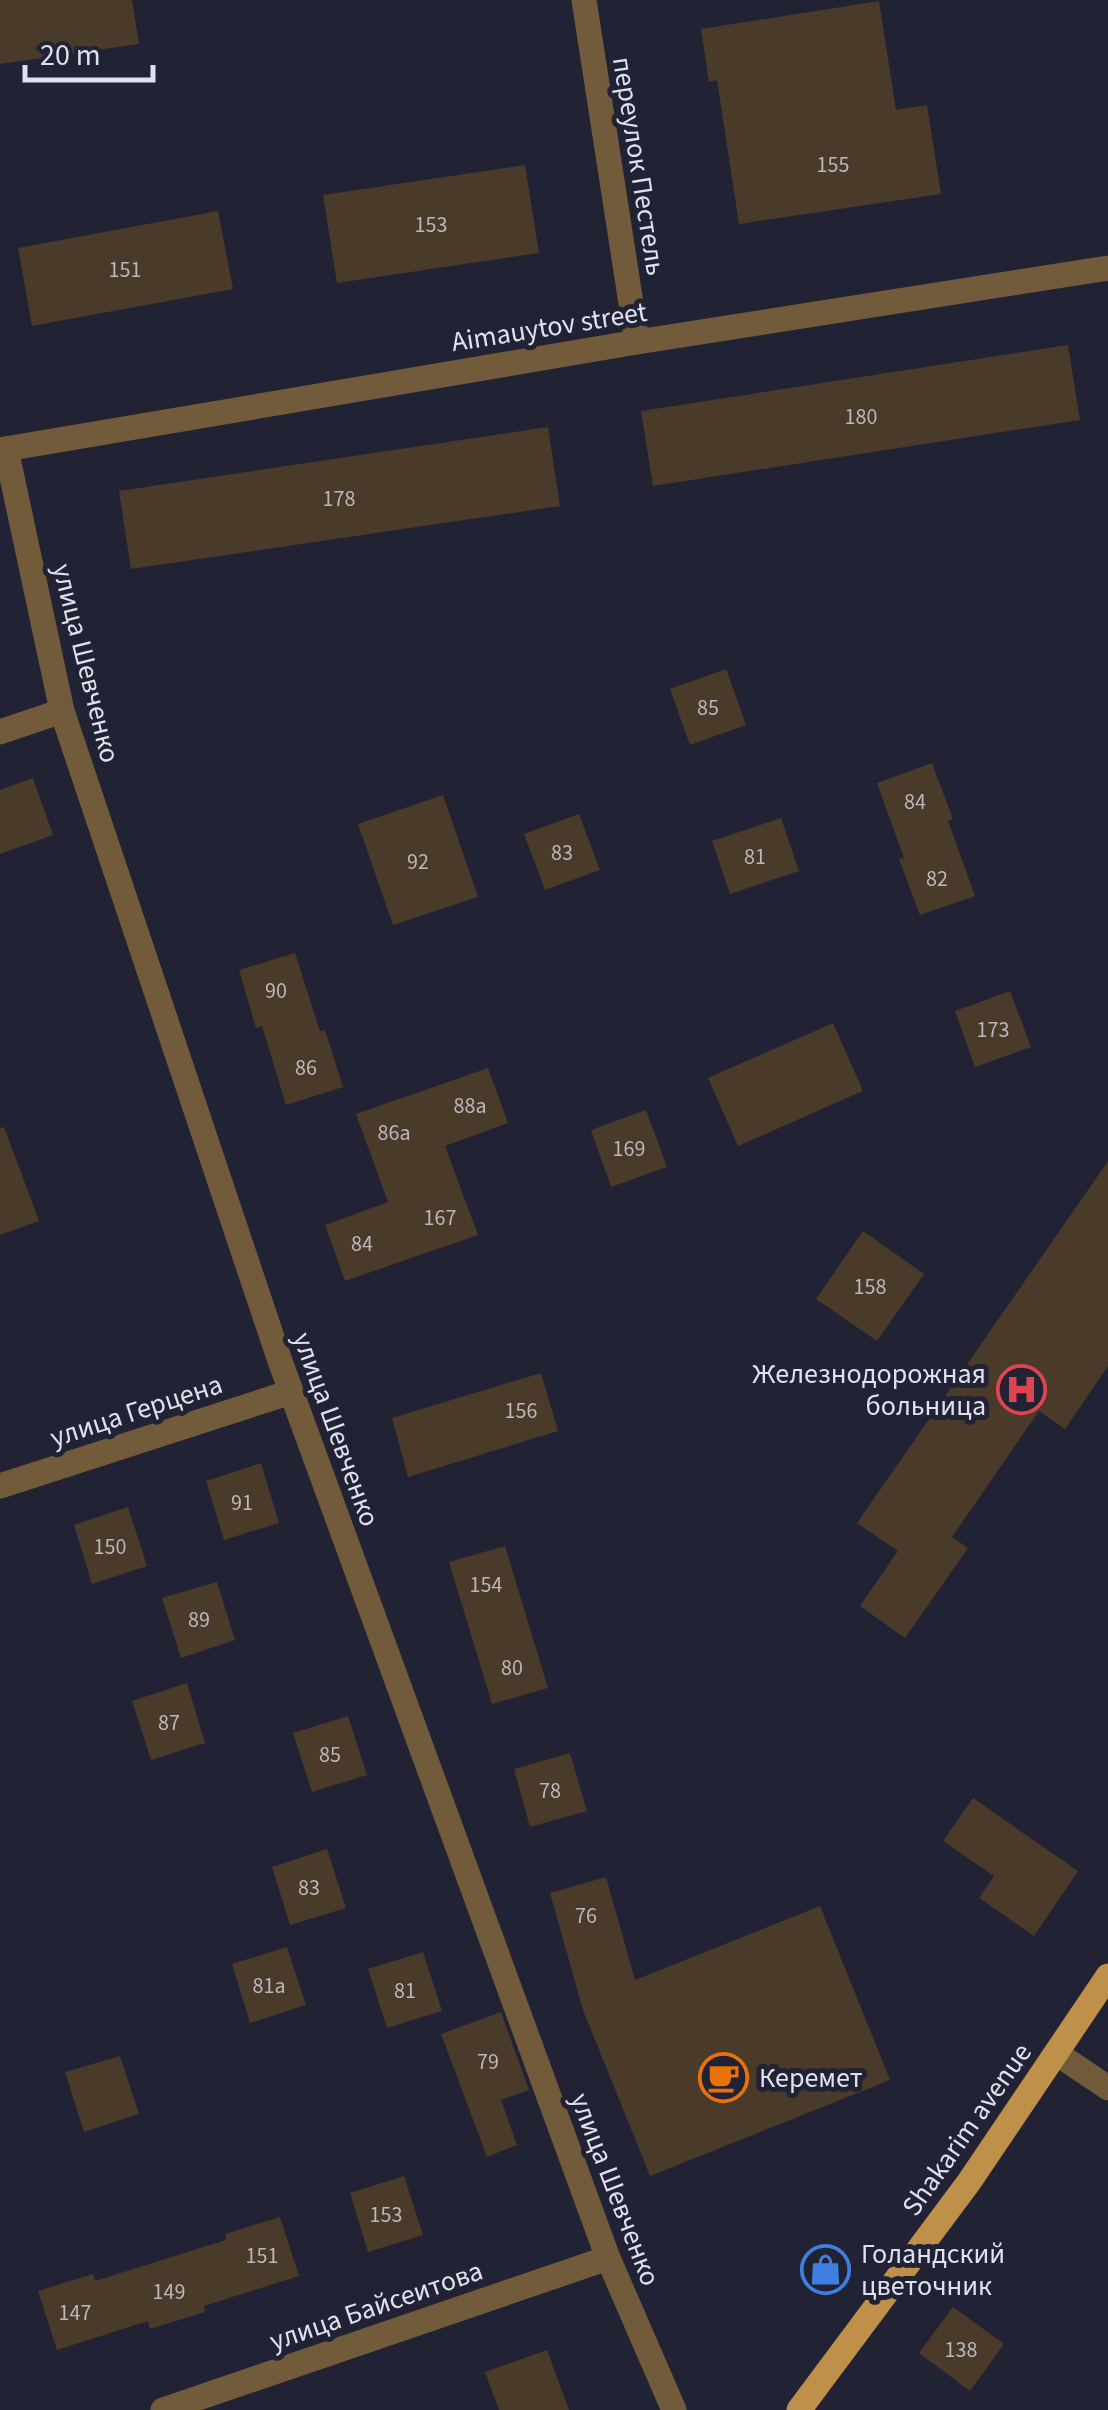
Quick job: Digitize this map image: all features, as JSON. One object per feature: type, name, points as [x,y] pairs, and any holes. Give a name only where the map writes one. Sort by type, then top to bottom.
[{"type":"main road","name":"Shakarim avenue","points":[[799,2410],[968,2182],[1108,1976]]},
{"type":"street","name":"переулок Пестель","points":[[584,0],[637,342]]},
{"type":"street","name":"Aimauytov street","points":[[3,450],[637,342],[1108,268]]},
{"type":"street","name":"улица Шевченко","points":[[3,450],[62,711],[291,1392],[608,2258],[674,2410]]},
{"type":"street","points":[[0,732],[62,711]]},
{"type":"street","name":"улица Герцена","points":[[0,1486],[291,1392]]},
{"type":"street","points":[[1056,2053],[1108,2088]]},
{"type":"street","name":"улица Байсеитова","points":[[163,2410],[608,2258]]},
{"type":"building","points":[[0,0],[132,0],[139,44],[0,64]]},
{"type":"building","points":[[879,1],[896,110],[927,105],[941,194],[739,224],[717,80],[709,82],[701,29]]},
{"type":"building","points":[[525,165],[539,253],[337,283],[323,195]]},
{"type":"building","points":[[218,211],[233,289],[32,326],[18,248]]},
{"type":"building","points":[[1068,345],[1080,420],[653,486],[641,411]]},
{"type":"building","points":[[548,427],[560,506],[131,569],[119,491]]},
{"type":"building","points":[[726,669],[746,725],[690,745],[670,689]]},
{"type":"building","points":[[932,763],[975,896],[920,915],[877,783]]},
{"type":"building","points":[[33,778],[53,835],[0,854],[0,790]]},
{"type":"building","points":[[443,795],[478,897],[393,925],[358,824]]},
{"type":"building","points":[[579,814],[600,870],[545,890],[524,834]]},
{"type":"building","points":[[781,818],[799,871],[730,894],[712,841]]},
{"type":"building","points":[[295,953],[343,1087],[286,1105],[262,1026],[256,1028],[239,970]]},
{"type":"building","points":[[1010,991],[1031,1047],[975,1067],[955,1011]]},
{"type":"building","points":[[833,1023],[863,1091],[738,1146],[708,1078]]},
{"type":"building","points":[[488,1068],[508,1123],[445,1146],[478,1235],[345,1281],[325,1225],[388,1202],[356,1114]]},
{"type":"building","points":[[646,1110],[667,1167],[611,1187],[591,1130]]},
{"type":"building","points":[[4,1127],[39,1221],[0,1235],[0,1128]]},
{"type":"building","name":"Железнодорожная больница","points":[[1108,1161],[1108,1366],[1065,1429],[1039,1411],[952,1537],[968,1548],[905,1638],[860,1606],[898,1551],[857,1523]]},
{"type":"building","points":[[863,1231],[924,1274],[877,1341],[816,1299]]},
{"type":"building","points":[[541,1373],[558,1431],[408,1477],[392,1418]]},
{"type":"building","points":[[261,1463],[279,1523],[224,1540],[206,1481]]},
{"type":"building","points":[[128,1507],[147,1566],[92,1584],[74,1525]]},
{"type":"building","points":[[505,1546],[548,1688],[492,1704],[449,1562]]},
{"type":"building","points":[[217,1582],[235,1640],[181,1658],[162,1598]]},
{"type":"building","points":[[187,1683],[205,1743],[151,1760],[132,1701]]},
{"type":"building","points":[[348,1716],[367,1775],[312,1792],[293,1733]]},
{"type":"building","points":[[570,1753],[587,1811],[530,1827],[514,1769]]},
{"type":"building","points":[[973,1798],[1078,1871],[1034,1936],[979,1898],[994,1876],[943,1841]]},
{"type":"building","points":[[327,1849],[346,1908],[290,1925],[272,1867]]},
{"type":"building","points":[[606,1877],[635,1980],[820,1906],[890,2080],[650,2176],[583,2010],[550,1893]]},
{"type":"building","points":[[287,1947],[306,2005],[250,2023],[232,1964]]},
{"type":"building","points":[[423,1952],[442,2011],[387,2028],[368,1969]]},
{"type":"building","points":[[501,2012],[529,2090],[501,2100],[517,2145],[487,2157],[441,2034]]},
{"type":"building","points":[[120,2056],[139,2114],[84,2132],[65,2072]]},
{"type":"building","points":[[404,2176],[423,2235],[368,2252],[350,2193]]},
{"type":"building","points":[[280,2217],[299,2276],[204,2306],[205,2312],[150,2329],[148,2321],[57,2350],[38,2291],[93,2274],[95,2281],[226,2240],[225,2234]]},
{"type":"building","points":[[953,2307],[1004,2344],[970,2391],[919,2353]]},
{"type":"building","points":[[547,2350],[569,2410],[499,2410],[485,2372]]},
{"type":"place","name":"Железнодорожная больница","points":[[1021,1389]]},
{"type":"place","name":"Керемет","points":[[724,2077]]},
{"type":"place","name":"Голандский цветочник","points":[[826,2269]]}]
